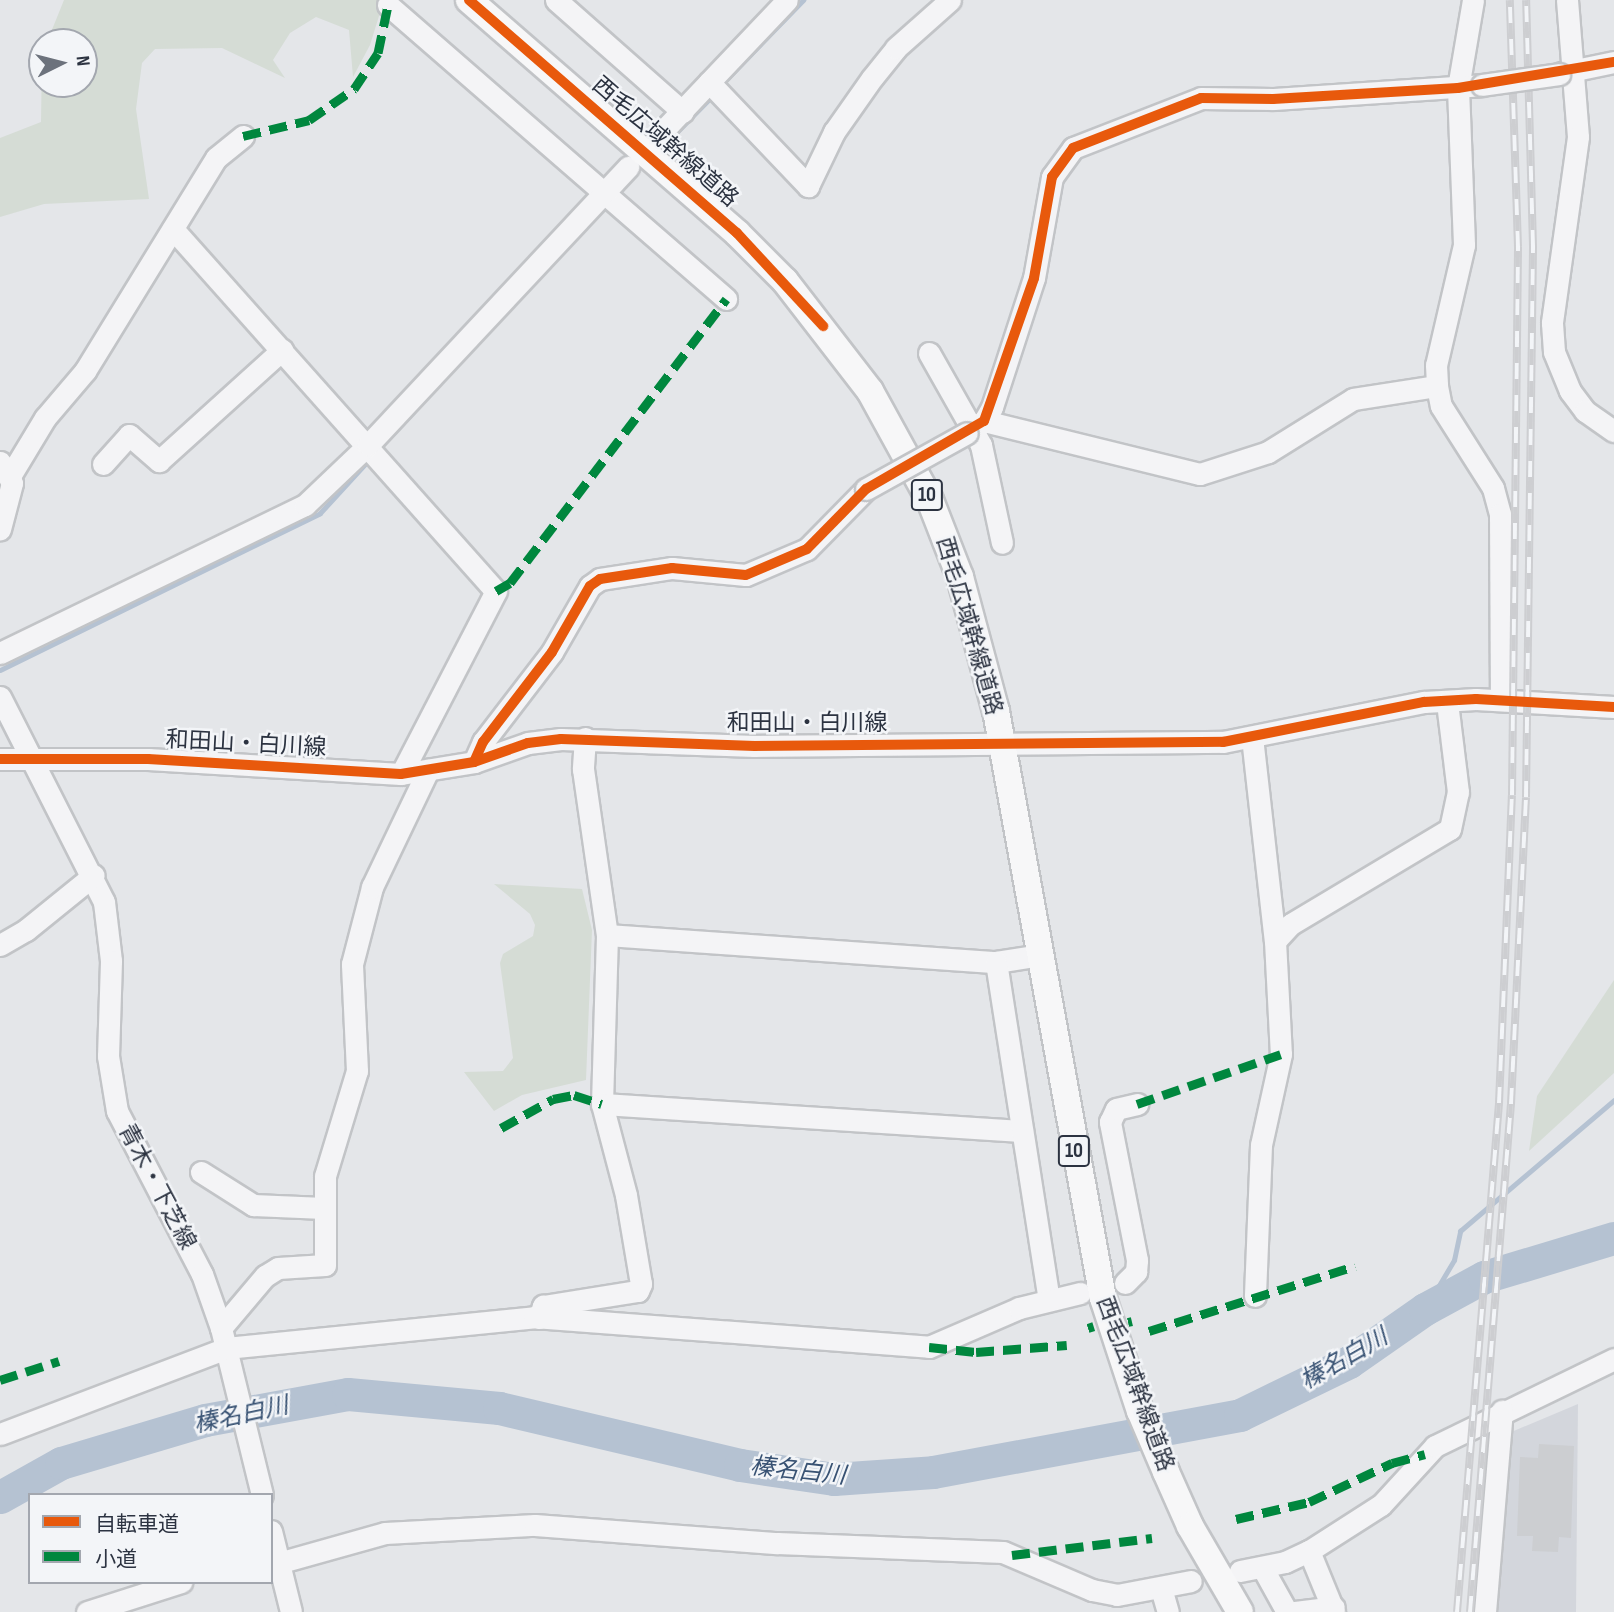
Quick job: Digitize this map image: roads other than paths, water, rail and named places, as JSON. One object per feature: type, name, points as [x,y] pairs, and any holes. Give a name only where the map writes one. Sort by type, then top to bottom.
[{"type":"main road","name":"西毛広域幹線道路","points":[[469,0],[737,233],[815,317],[870,391],[930,500],[960,577],[1001,742],[1091,1240],[1116,1344],[1190,1526],[1240,1612]]},
{"type":"street","points":[[556,0],[682,112]]},
{"type":"street","points":[[658,136],[787,0]]},
{"type":"street","points":[[709,82],[808,186],[834,132],[872,78],[896,48],[950,0]]},
{"type":"street","points":[[1473,0],[1458,88],[1464,245],[1436,365],[1441,406],[1493,488],[1500,514],[1502,700]]},
{"type":"street","points":[[1567,0],[1567,73],[1577,137],[1552,323],[1554,352],[1570,391],[1586,411],[1614,430]]},
{"type":"street","points":[[388,5],[726,299]]},
{"type":"street","points":[[474,762],[483,741],[552,652],[590,586],[600,579],[672,568],[746,575],[807,549],[866,489],[975,428],[1034,278],[1052,177],[1073,148],[1201,98],[1273,99],[1458,88],[1567,73],[1614,62]]},
{"type":"street","points":[[0,529],[10,502],[5,469],[85,371],[216,158],[243,136]]},
{"type":"street","points":[[0,653],[305,505],[368,445],[610,198],[628,167]]},
{"type":"street","points":[[173,229],[496,591],[401,774]]},
{"type":"street","points":[[103,464],[129,435],[159,461],[282,350]]},
{"type":"street","points":[[929,353],[975,428],[987,465],[1002,543]]},
{"type":"street","points":[[975,428],[1199,474],[1268,452],[1353,399],[1437,386]]},
{"type":"street","name":"青木・下芝線","points":[[0,696],[94,875],[109,937],[107,1056],[117,1111],[202,1274],[226,1348],[262,1493]]},
{"type":"street","name":"和田山・白川線","points":[[0,759],[148,759],[401,774],[474,762],[528,743],[585,738],[755,746],[1223,742],[1447,702],[1502,700],[1614,707]]},
{"type":"street","points":[[1275,941],[1291,924],[1450,829],[1458,792],[1447,702]]},
{"type":"street","points":[[1252,737],[1275,941],[1281,1054],[1261,1145],[1255,1296]]},
{"type":"street","points":[[539,1318],[543,1306],[638,1291],[641,1284],[626,1195],[602,1104],[607,935],[583,769],[585,738]]},
{"type":"street","points":[[226,1348],[265,1276],[278,1268],[325,1265],[325,1176],[357,1071],[352,964],[372,887],[428,770]]},
{"type":"street","points":[[0,945],[26,930],[94,875]]},
{"type":"street","points":[[607,935],[996,962],[1041,955]]},
{"type":"street","points":[[996,962],[1049,1300]]},
{"type":"street","points":[[602,1104],[1022,1130]]},
{"type":"street","points":[[1125,1283],[1136,1272],[1137,1260],[1110,1122],[1115,1109],[1137,1104]]},
{"type":"street","points":[[201,1172],[253,1205],[324,1208]]},
{"type":"street","points":[[0,1434],[226,1348],[539,1318],[929,1347],[1019,1308],[1080,1293]]},
{"type":"street","points":[[1240,1571],[1262,1567],[1309,1551],[1381,1505],[1435,1447],[1614,1359]]},
{"type":"street","points":[[1485,1612],[1502,1412]]},
{"type":"street","points":[[291,1612],[274,1551],[336,1544],[385,1534],[535,1525],[777,1543],[1003,1552],[1092,1590],[1117,1595],[1191,1581]]},
{"type":"street","points":[[1295,1612],[1334,1610],[1309,1551]]},
{"type":"street","points":[[1262,1567],[1287,1612]]},
{"type":"street","points":[[87,1612],[175,1584]]},
{"type":"street","points":[[1161,1588],[1168,1612]]},
{"type":"waterway","points":[[720,86],[803,0]]},
{"type":"waterway","points":[[666,143],[714,94]]},
{"type":"waterway","points":[[383,444],[414,411]]},
{"type":"waterway","points":[[0,670],[320,513],[365,464]]},
{"type":"waterway","points":[[1425,1309],[1454,1260],[1460,1231],[1614,1100]]},
{"type":"waterway","name":"榛名白川","points":[[0,1497],[61,1463],[205,1420],[348,1394],[499,1408],[740,1465],[834,1479],[933,1472],[1240,1415],[1349,1362],[1425,1309],[1484,1277],[1614,1238]]},
{"type":"railway","points":[[1457,1612],[1499,1103],[1512,795],[1518,247],[1510,0]]},
{"type":"railway","points":[[1470,1612],[1511,1104],[1526,797],[1533,246],[1526,0]]}]
